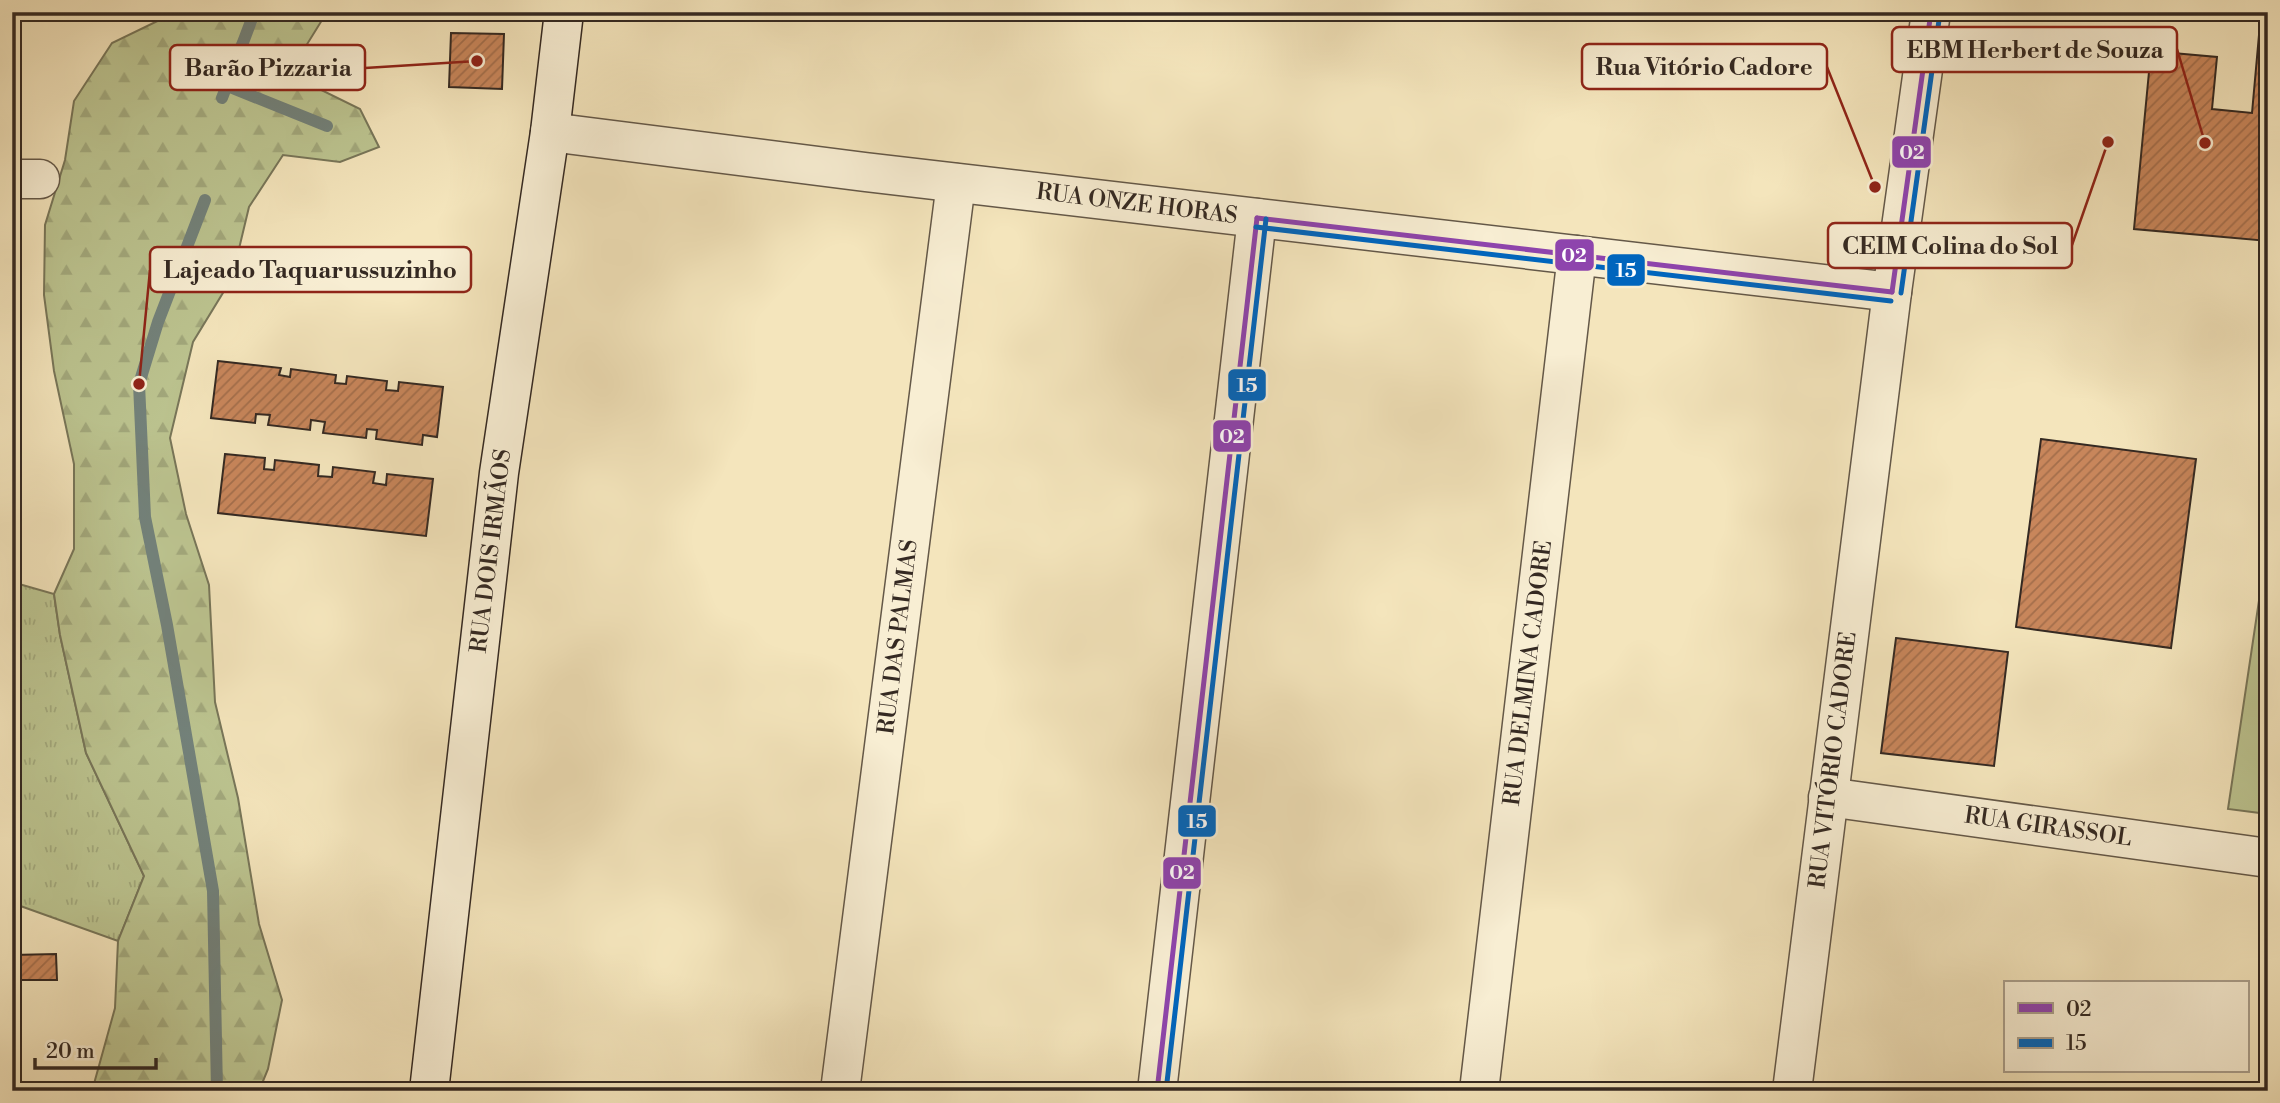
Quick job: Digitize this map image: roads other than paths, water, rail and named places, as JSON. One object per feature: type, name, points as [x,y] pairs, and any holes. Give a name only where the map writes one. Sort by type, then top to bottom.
[{"type":"street","name":"RUA DOIS IRMÃOS","points":[[429,1091],[499,473],[550,132],[564,12]]},
{"type":"street","name":"RUA VITÓRIO CADORE","points":[[1792,1091],[1892,292],[1931,12]]},
{"type":"street","name":"RUA ONZE HORAS","points":[[550,132],[956,183],[1892,292]]},
{"type":"street","name":"RUA DAS PALMAS","points":[[840,1091],[956,183]]},
{"type":"street","points":[[1157,1091],[1257,218]]},
{"type":"street","name":"RUA DELMINA CADORE","points":[[1479,1091],[1577,255]]},
{"type":"street","name":"RUA GIRASSOL","points":[[1828,797],[2268,858]]},
{"type":"waterway","points":[[222,98],[253,16],[257,12]]},
{"type":"waterway","points":[[225,85],[327,126]]},
{"type":"waterway","points":[[205,200],[158,322],[139,384],[145,517],[167,625],[213,891],[217,1091]]},
{"type":"place","name":"Barão Pizzaria","points":[[477,61]]},
{"type":"place","name":"CEIM Colina do Sol","points":[[2108,142]]},
{"type":"place","name":"EBM Herbert de Souza","points":[[2205,143]]},
{"type":"place","name":"Rua Vitório Cadore","points":[[1875,187]]},
{"type":"place","name":"Lajeado Taquarussuzinho","points":[[139,384]]}]
